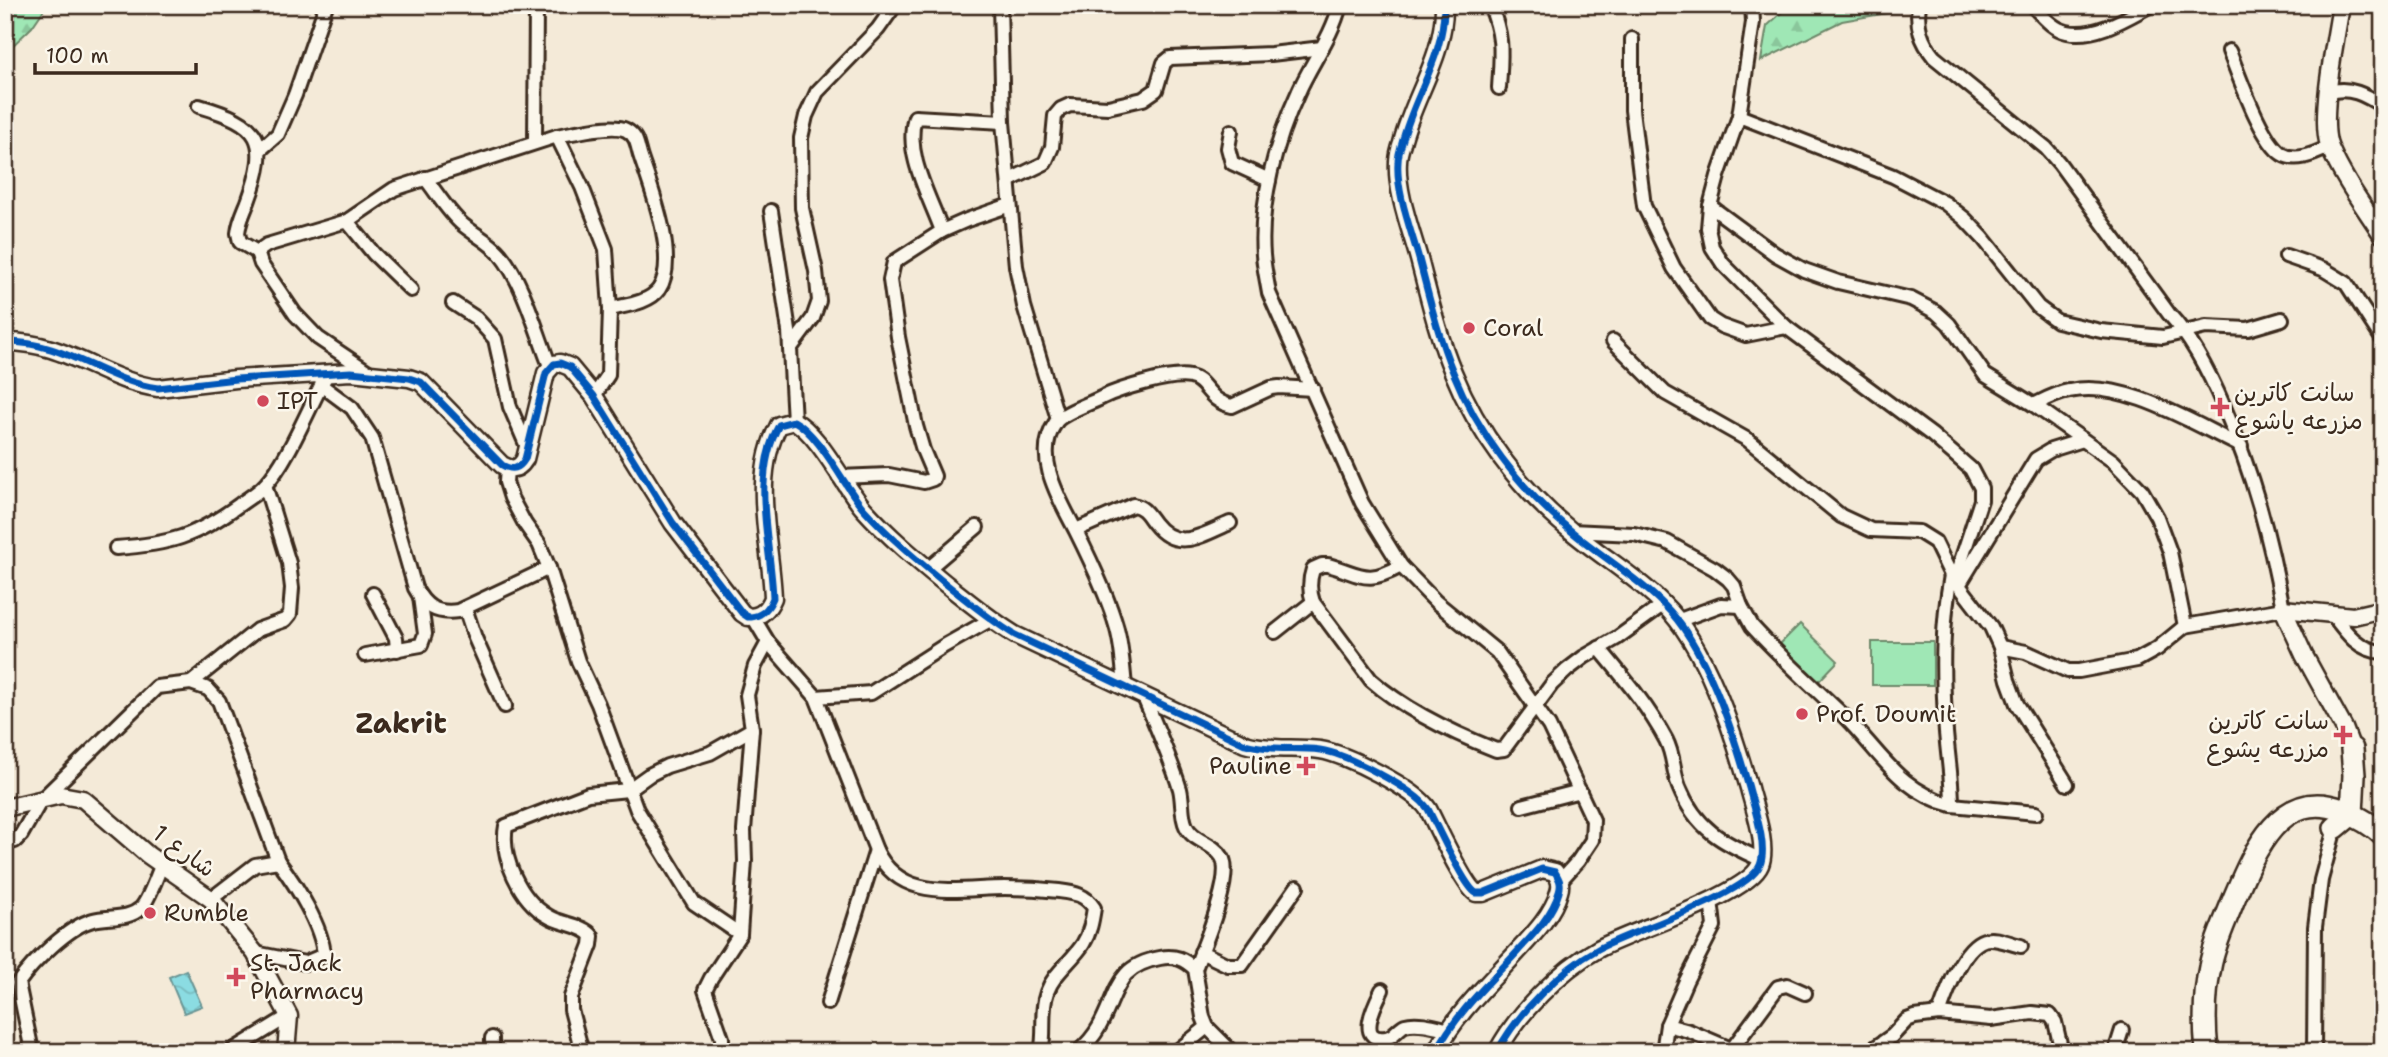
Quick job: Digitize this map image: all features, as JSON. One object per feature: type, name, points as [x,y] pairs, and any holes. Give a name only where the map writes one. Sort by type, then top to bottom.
[{"type":"highway","points":[[2341,817],[2354,775],[2352,748]]},
{"type":"highway","points":[[2207,1052],[2204,1012],[2210,967],[2218,940],[2256,850],[2276,824],[2295,810],[2312,806],[2383,835]]},
{"type":"street","points":[[260,150],[278,134],[295,95],[326,5]]},
{"type":"street","points":[[535,141],[536,5]]},
{"type":"street","points":[[790,349],[813,318],[819,301],[816,271],[802,208],[802,138],[806,116],[817,92],[878,29],[895,5]]},
{"type":"street","points":[[1000,5],[1003,122],[1016,265],[1024,306],[1058,419]]},
{"type":"street","points":[[1340,5],[1322,48],[1298,92],[1279,141],[1269,180],[1263,255],[1269,293],[1362,503],[1401,566],[1436,602],[1497,652],[1549,726],[1592,820],[1592,841],[1560,881]]},
{"type":"street","points":[[1444,5],[1445,19],[1440,47],[1409,116],[1398,163],[1408,221],[1426,290],[1453,372],[1468,404],[1519,479],[1539,503],[1664,604],[1692,642],[1728,722],[1757,817],[1762,846],[1762,860],[1749,879],[1711,900],[1604,946],[1577,963],[1539,997],[1499,1050]]},
{"type":"street","points":[[1490,5],[1502,42],[1499,89]]},
{"type":"street","points":[[1752,5],[1753,22],[1740,116],[1710,206],[1707,228],[1712,247],[1723,264],[1786,327],[1932,435],[1976,475],[1981,488],[1981,500],[1943,626],[1945,719],[1952,776],[1952,804]]},
{"type":"street","points":[[1919,5],[1920,32],[1924,45],[1934,57],[2052,155],[2169,314],[2185,331],[2215,385],[2241,446],[2268,532],[2283,609],[2352,748]]},
{"type":"street","points":[[2032,5],[2049,23],[2066,32],[2097,30],[2151,5]]},
{"type":"street","points":[[2341,5],[2325,107],[2329,147],[2383,236]]},
{"type":"street","points":[[1632,39],[1632,110],[1644,206],[1674,268],[1710,319],[1721,326],[1746,335],[1786,327]]},
{"type":"street","points":[[1010,180],[1045,163],[1052,146],[1055,116],[1060,109],[1070,105],[1108,107],[1143,100],[1156,90],[1164,63],[1170,58],[1271,54],[1322,48]]},
{"type":"street","points":[[2228,51],[2265,135],[2281,154],[2300,157],[2329,147]]},
{"type":"street","points":[[2329,92],[2344,88],[2383,106]]},
{"type":"street","points":[[199,106],[241,121],[257,137],[260,150],[256,175],[238,233],[240,242],[257,252],[261,264],[295,314],[310,330],[370,373]]},
{"type":"street","points":[[1740,116],[1893,176],[1945,203],[1983,238],[2038,307],[2057,321],[2101,331],[2171,336],[2213,327],[2248,329],[2281,319]]},
{"type":"street","points":[[942,231],[917,169],[912,128],[915,117],[1003,122]]},
{"type":"street","points":[[257,252],[267,245],[347,221],[394,189],[425,178],[557,135],[622,128],[637,140],[654,194],[665,252],[663,280],[659,289],[650,298],[610,309]]},
{"type":"street","points":[[1231,131],[1228,148],[1232,163],[1269,180]]},
{"type":"street","points":[[557,135],[582,187],[606,249],[610,309],[608,376],[594,396]]},
{"type":"street","points":[[5,342],[46,346],[109,373],[147,387],[158,388],[236,379],[324,380],[370,373],[409,377],[421,382],[507,468],[516,469],[521,465],[528,449],[550,366],[527,307],[501,255],[484,238],[460,222],[425,178]]},
{"type":"street","points":[[839,477],[888,475],[924,482],[933,480],[934,476],[916,426],[898,337],[890,280],[894,262],[942,231],[1010,205]]},
{"type":"street","points":[[1710,206],[1775,254],[1804,270],[1838,282],[1910,299],[1936,312],[1949,324],[1985,375],[2034,405],[2113,461],[2131,478],[2157,517],[2170,552],[2185,626]]},
{"type":"street","points":[[771,211],[789,331],[794,421]]},
{"type":"street","points":[[347,221],[374,254],[411,289]]},
{"type":"street","points":[[2286,256],[2323,269],[2346,283],[2383,340]]},
{"type":"street","points":[[453,303],[476,318],[495,339],[510,407],[528,449]]},
{"type":"street","points":[[1613,341],[1665,393],[1748,440],[1841,516],[1871,530],[1912,531],[1931,538],[1955,580],[1984,616],[2000,647],[2017,704],[2067,783]]},
{"type":"street","points":[[550,366],[560,363],[570,368],[594,396],[673,523],[742,613],[753,617],[768,642],[816,697],[876,850],[882,863],[893,875],[921,888],[1059,891],[1080,894],[1090,902],[1094,908],[1089,932],[1082,945],[1061,968],[1047,992],[1042,1052]]},
{"type":"street","points":[[1125,686],[1117,629],[1076,530],[1057,498],[1048,464],[1047,447],[1058,419],[1110,394],[1179,377],[1191,377],[1199,381],[1216,401],[1232,406],[1271,388],[1313,389]]},
{"type":"street","points":[[116,548],[152,545],[192,534],[213,524],[265,485],[285,455],[324,380]]},
{"type":"street","points":[[324,380],[352,408],[372,438],[420,597],[425,634],[421,645],[365,656]]},
{"type":"street","points":[[2034,405],[2070,391],[2088,389],[2119,392],[2172,413],[2241,446]]},
{"type":"street","points":[[753,617],[769,608],[773,598],[764,506],[765,473],[774,434],[779,425],[794,421],[810,432],[839,477],[877,522],[990,620],[1015,635],[1245,744],[1321,750],[1336,754],[1394,783],[1425,805],[1468,886],[1476,893],[1483,893],[1542,869],[1555,872],[1560,881],[1559,892],[1536,932],[1458,1018],[1436,1052]]},
{"type":"street","points":[[1955,580],[2036,459],[2050,450],[2083,440]]},
{"type":"street","points":[[507,468],[506,482],[511,498],[539,544],[549,568],[578,661],[598,704],[628,790],[652,838],[694,903],[740,934]]},
{"type":"street","points":[[191,683],[257,630],[285,620],[290,614],[292,588],[289,563],[265,485]]},
{"type":"street","points":[[1076,530],[1136,505],[1173,539],[1192,539],[1230,523]]},
{"type":"street","points":[[928,569],[977,527]]},
{"type":"street","points":[[1571,531],[1634,534],[1667,542],[1715,569],[1734,586],[1748,621],[1765,641],[1848,721],[1897,775],[1928,796],[1952,804],[2036,813]]},
{"type":"street","points":[[1401,566],[1378,577],[1367,578],[1322,565],[1313,569],[1310,593],[1313,602],[1379,688],[1434,722],[1496,751],[1504,749],[1552,684],[1567,670],[1664,604]]},
{"type":"street","points":[[420,597],[434,610],[443,613],[465,608],[549,568]]},
{"type":"street","points":[[373,594],[396,638],[397,650]]},
{"type":"street","points":[[1275,632],[1313,602]]},
{"type":"street","points":[[1677,621],[1721,605],[1741,606]]},
{"type":"street","points":[[465,608],[482,657],[505,706]]},
{"type":"street","points":[[2000,647],[2026,652],[2068,671],[2079,671],[2137,660],[2157,649],[2185,626],[2283,609],[2353,616],[2383,609]]},
{"type":"street","points":[[2333,615],[2357,643],[2367,649],[2383,652]]},
{"type":"street","points":[[816,697],[871,693],[990,620]]},
{"type":"street","points":[[722,1052],[722,1038],[705,990],[740,934],[752,729],[747,695],[755,666],[768,642]]},
{"type":"street","points":[[1599,648],[1650,710],[1669,745],[1679,787],[1693,813],[1706,829],[1718,838],[1762,860]]},
{"type":"street","points":[[5,844],[15,841],[21,835],[41,800],[158,688],[191,683],[208,689],[219,701],[278,861],[303,899],[324,956],[305,963],[255,953]]},
{"type":"street","points":[[1143,695],[1170,758],[1181,795],[1186,827],[1197,838],[1218,851],[1224,863],[1219,904],[1195,969],[1199,1005],[1208,1027],[1232,1052]]},
{"type":"street","points":[[582,1052],[571,1010],[571,997],[592,936],[586,930],[563,924],[546,915],[518,884],[503,840],[506,826],[565,802],[605,791],[628,790],[658,770],[710,753],[752,729]]},
{"type":"street","points":[[1522,806],[1580,791]]},
{"type":"street","name":"شارع 1","points":[[5,808],[61,795],[83,799],[148,855],[211,899],[255,953],[289,1016]]},
{"type":"street","points":[[2314,1052],[2315,927],[2321,880],[2341,817]]},
{"type":"street","points":[[828,1003],[876,850]]},
{"type":"street","points":[[211,899],[255,865],[278,861]]},
{"type":"street","points":[[32,1051],[12,981],[86,922],[128,915],[141,908],[162,864]]},
{"type":"street","points":[[1201,952],[1228,965],[1242,965],[1297,887]]},
{"type":"street","points":[[1663,1052],[1667,1025],[1686,981],[1712,933],[1714,917],[1711,900]]},
{"type":"street","points":[[1939,1014],[1955,973],[1980,942],[1989,939],[2021,946]]},
{"type":"street","points":[[1078,1052],[1099,1027],[1115,990],[1131,968],[1165,957],[1180,958],[1195,969]]},
{"type":"street","points":[[1667,1025],[1689,1031],[1735,1051],[1778,987],[1787,985],[1805,993]]},
{"type":"street","points":[[1382,990],[1369,1019],[1371,1032],[1376,1036],[1391,1036],[1408,1025],[1430,1025],[1450,1030]]},
{"type":"street","points":[[1869,1052],[1911,1018],[1939,1014],[1992,1019],[2032,1013],[2048,1014],[2055,1022],[2062,1052]]},
{"type":"street","points":[[230,1052],[289,1016]]},
{"type":"street","points":[[286,1052],[289,1016]]},
{"type":"street","points":[[1175,1052],[1208,1027]]},
{"type":"street","points":[[2115,1052],[2122,1030]]},
{"type":"street","points":[[492,1038],[492,1052]]},
{"type":"green space","points":[[5,5],[47,5],[32,27],[5,53]]},
{"type":"green space","points":[[1790,5],[1900,5],[1898,11],[1842,21],[1761,61],[1767,26]]},
{"type":"green space","points":[[1800,624],[1838,661],[1818,682],[1779,645]]},
{"type":"green space","points":[[1872,642],[1933,642],[1933,685],[1872,685]]},
{"type":"water","points":[[186,970],[202,1006],[184,1013],[169,977]]},
{"type":"cycle path","points":[[1444,5],[1440,41],[1407,125],[1399,155],[1398,174],[1405,211],[1448,358],[1474,416],[1517,478],[1570,530],[1653,594],[1678,621],[1692,642],[1716,690],[1735,741],[1757,816],[1762,848],[1760,865],[1751,876],[1734,888],[1687,912],[1614,941],[1569,969],[1528,1008],[1497,1052]]},
{"type":"cycle path","points":[[5,342],[27,343],[47,348],[119,378],[158,388],[236,379],[351,372],[409,378],[421,382],[502,465],[509,468],[518,467],[525,459],[546,373],[554,364],[560,363],[570,367],[594,396],[673,523],[742,613],[748,617],[764,612],[773,598],[764,510],[766,467],[770,445],[779,425],[794,421],[813,437],[855,498],[882,528],[946,584],[1015,635],[1245,744],[1320,750],[1378,773],[1409,792],[1428,809],[1458,868],[1476,893],[1483,893],[1542,869],[1555,872],[1560,881],[1560,889],[1548,916],[1463,1011],[1436,1052]]},
{"type":"place","name":"Coral","points":[[1469,328]]},
{"type":"place","name":"IPT","points":[[263,401]]},
{"type":"place","name":"سانت كاترين مزرعه ياشوع","points":[[2220,407]]},
{"type":"place","name":"Prof. Doumit","points":[[1802,714]]},
{"type":"place","name":"سانت كاترين مزرعه يشوع","points":[[2343,735]]},
{"type":"place","name":"Pauline","points":[[1306,766]]},
{"type":"place","name":"Rumble","points":[[150,913]]},
{"type":"place","name":"St. Jack Pharmacy","points":[[236,977]]},
{"type":"district","name":"Zakrit","points":[[401,723]]}]
